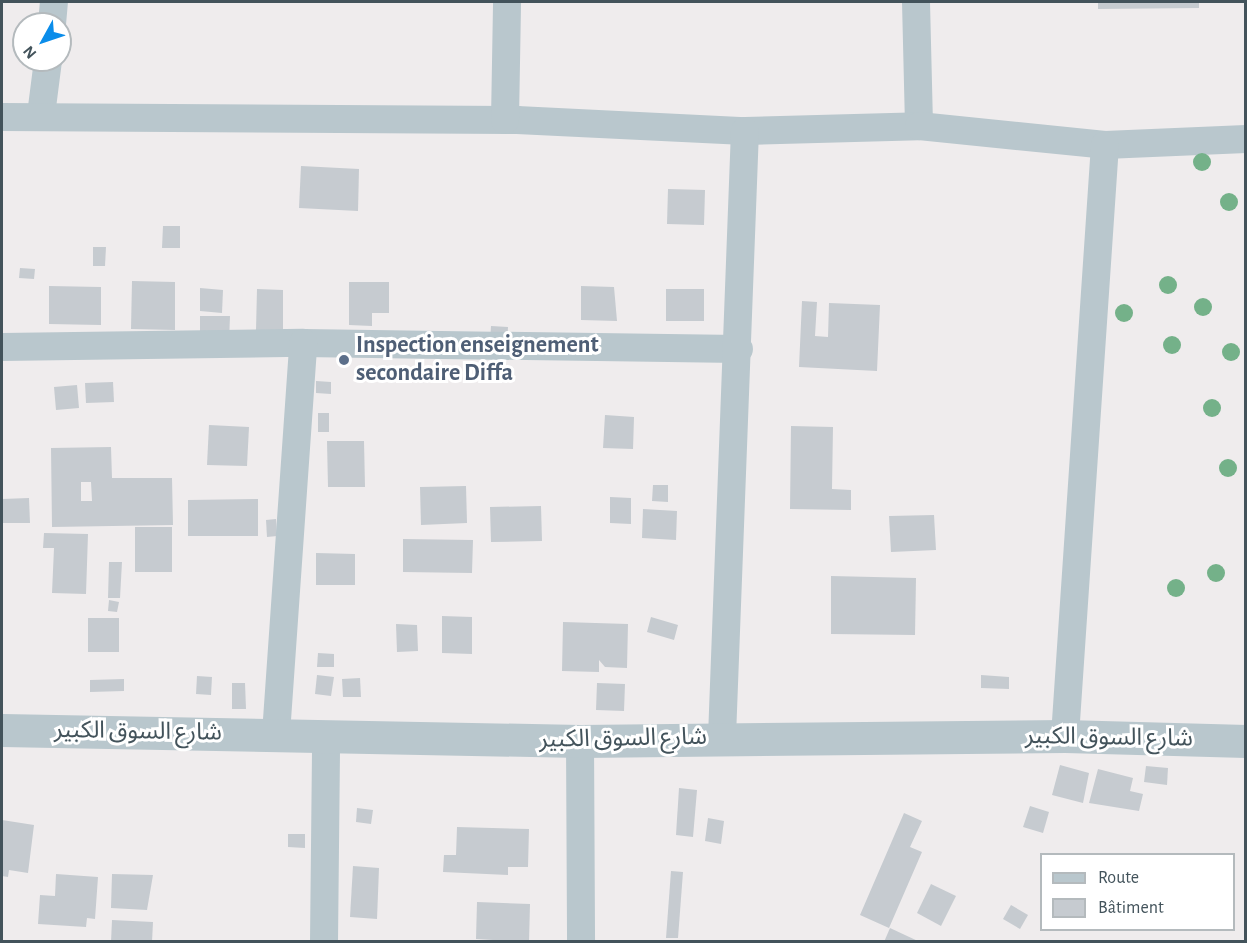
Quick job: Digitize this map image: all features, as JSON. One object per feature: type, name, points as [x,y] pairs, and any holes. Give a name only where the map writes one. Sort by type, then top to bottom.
[{"type":"street","points":[[505,120],[507,2]]},
{"type":"street","points":[[916,2],[919,126]]},
{"type":"street","points":[[41,116],[46,72]]},
{"type":"street","points":[[2,117],[505,120],[745,131],[919,126],[1105,145],[1245,139]]},
{"type":"street","points":[[722,737],[739,349],[745,131]]},
{"type":"street","points":[[1065,736],[1105,145]]},
{"type":"street","points":[[2,347],[303,343],[739,349]]},
{"type":"street","points":[[276,734],[303,343]]},
{"type":"street","name":"شارع السوق الكبير","points":[[2,730],[580,741],[722,737],[1065,736],[1245,741]]},
{"type":"street","points":[[324,942],[326,737]]},
{"type":"street","points":[[580,741],[582,942]]},
{"type":"building","points":[[1098,2],[1199,2],[1199,8],[1098,9]]},
{"type":"building","points":[[301,166],[359,169],[358,211],[299,208]]},
{"type":"building","points":[[668,189],[705,190],[704,225],[667,224]]},
{"type":"building","points":[[163,226],[180,226],[180,248],[162,248]]},
{"type":"building","points":[[93,247],[106,247],[105,266],[93,266]]},
{"type":"building","points":[[20,268],[35,269],[34,279],[19,278]]},
{"type":"building","points":[[132,281],[175,282],[175,330],[131,329]]},
{"type":"building","points":[[349,282],[389,282],[389,313],[372,313],[372,326],[349,325]]},
{"type":"building","points":[[49,286],[101,287],[101,325],[49,324]]},
{"type":"building","points":[[581,286],[614,287],[617,321],[581,320]]},
{"type":"building","points":[[200,288],[223,290],[222,313],[200,311]]},
{"type":"building","points":[[257,289],[283,290],[283,330],[256,330]]},
{"type":"building","points":[[666,289],[704,289],[704,321],[666,321]]},
{"type":"building","points":[[802,301],[817,302],[815,336],[828,337],[829,303],[880,305],[877,371],[799,367]]},
{"type":"building","points":[[200,316],[230,316],[229,342],[200,342]]},
{"type":"building","points":[[491,326],[508,327],[507,343],[490,342]]},
{"type":"building","points":[[316,381],[331,382],[331,394],[316,393]]},
{"type":"building","points":[[113,382],[114,402],[86,403],[85,383]]},
{"type":"building","points":[[77,385],[79,408],[56,410],[54,387]]},
{"type":"building","points":[[318,413],[329,413],[329,432],[318,432]]},
{"type":"building","points":[[605,415],[634,417],[633,449],[603,448]]},
{"type":"building","points":[[209,425],[249,427],[247,466],[207,465]]},
{"type":"building","points":[[791,426],[833,427],[832,489],[851,490],[851,510],[790,509]]},
{"type":"building","points":[[327,441],[364,441],[365,487],[328,487]]},
{"type":"building","points":[[111,447],[112,478],[172,478],[173,525],[52,527],[51,448]],"holes":[[[81,482],[91,482],[92,501],[81,501]]]},
{"type":"building","points":[[653,485],[668,485],[668,502],[652,501]]},
{"type":"building","points":[[466,486],[467,523],[421,525],[420,487]]},
{"type":"building","points":[[610,497],[631,498],[631,524],[610,523]]},
{"type":"building","points":[[29,498],[30,523],[2,523],[2,499]]},
{"type":"building","points":[[258,499],[258,536],[188,536],[188,500]]},
{"type":"building","points":[[541,506],[542,541],[491,542],[490,507]]},
{"type":"building","points":[[643,509],[677,511],[676,540],[642,538]]},
{"type":"building","points":[[934,515],[936,550],[891,552],[889,516]]},
{"type":"building","points":[[276,519],[277,536],[267,537],[266,520]]},
{"type":"building","points":[[135,527],[172,527],[172,572],[135,572]]},
{"type":"building","points":[[44,533],[88,534],[86,594],[52,593],[54,548],[43,548]]},
{"type":"building","points":[[403,539],[473,540],[472,573],[403,572]]},
{"type":"building","points":[[316,553],[355,554],[355,585],[316,585]]},
{"type":"building","points":[[109,562],[122,562],[120,598],[108,598]]},
{"type":"building","points":[[831,576],[916,578],[915,635],[831,634]]},
{"type":"building","points":[[109,600],[119,602],[117,612],[108,611]]},
{"type":"building","points":[[442,616],[472,617],[472,654],[442,653]]},
{"type":"building","points":[[651,617],[678,625],[674,640],[647,632]]},
{"type":"building","points":[[88,618],[119,618],[119,652],[88,652]]},
{"type":"building","points":[[563,622],[628,624],[627,668],[605,667],[599,660],[599,672],[562,671]]},
{"type":"building","points":[[396,624],[417,625],[418,651],[397,652]]},
{"type":"building","points":[[318,653],[334,654],[334,667],[317,667]]},
{"type":"building","points":[[317,675],[334,677],[331,696],[315,694]]},
{"type":"building","points":[[981,675],[1009,677],[1009,689],[981,688]]},
{"type":"building","points":[[197,676],[212,677],[211,695],[196,694]]},
{"type":"building","points":[[360,678],[361,697],[343,697],[342,679]]},
{"type":"building","points":[[124,679],[124,691],[90,692],[90,680]]},
{"type":"building","points":[[232,683],[245,683],[246,709],[232,709]]},
{"type":"building","points":[[597,683],[625,684],[624,711],[596,710]]},
{"type":"building","points":[[1060,765],[1089,773],[1083,803],[1052,795]]},
{"type":"building","points":[[1146,766],[1168,768],[1167,785],[1144,782]]},
{"type":"building","points":[[1098,769],[1133,778],[1130,791],[1143,794],[1139,811],[1089,803]]},
{"type":"building","points":[[679,788],[697,790],[693,837],[676,835]]},
{"type":"building","points":[[1030,806],[1049,812],[1043,833],[1023,827]]},
{"type":"building","points":[[357,808],[373,810],[371,824],[356,822]]},
{"type":"building","points":[[904,813],[922,821],[910,847],[922,852],[889,928],[860,915]]},
{"type":"building","points":[[708,818],[724,821],[721,844],[705,841]]},
{"type":"building","points":[[2,820],[34,825],[28,873],[9,870],[8,877],[2,876]]},
{"type":"building","points":[[457,827],[529,829],[528,867],[508,867],[508,875],[443,872],[444,855],[456,855]]},
{"type":"building","points":[[288,834],[305,834],[305,848],[288,847]]},
{"type":"building","points":[[353,866],[379,868],[377,919],[350,917]]},
{"type":"building","points":[[671,871],[683,872],[678,938],[666,938]]},
{"type":"building","points":[[56,874],[98,877],[95,919],[87,918],[86,927],[38,924],[40,895],[55,896]]},
{"type":"building","points":[[112,874],[153,875],[147,910],[111,908]]},
{"type":"building","points":[[931,884],[956,896],[941,926],[917,913]]},
{"type":"building","points":[[477,902],[530,904],[529,942],[476,939]]},
{"type":"building","points":[[1011,905],[1028,915],[1020,929],[1003,919]]},
{"type":"building","points":[[112,920],[153,922],[152,942],[111,942]]},
{"type":"building","points":[[890,928],[920,942],[884,942]]},
{"type":"place","name":"Inspection enseignement secondaire Diffa","points":[[344,360]]}]
